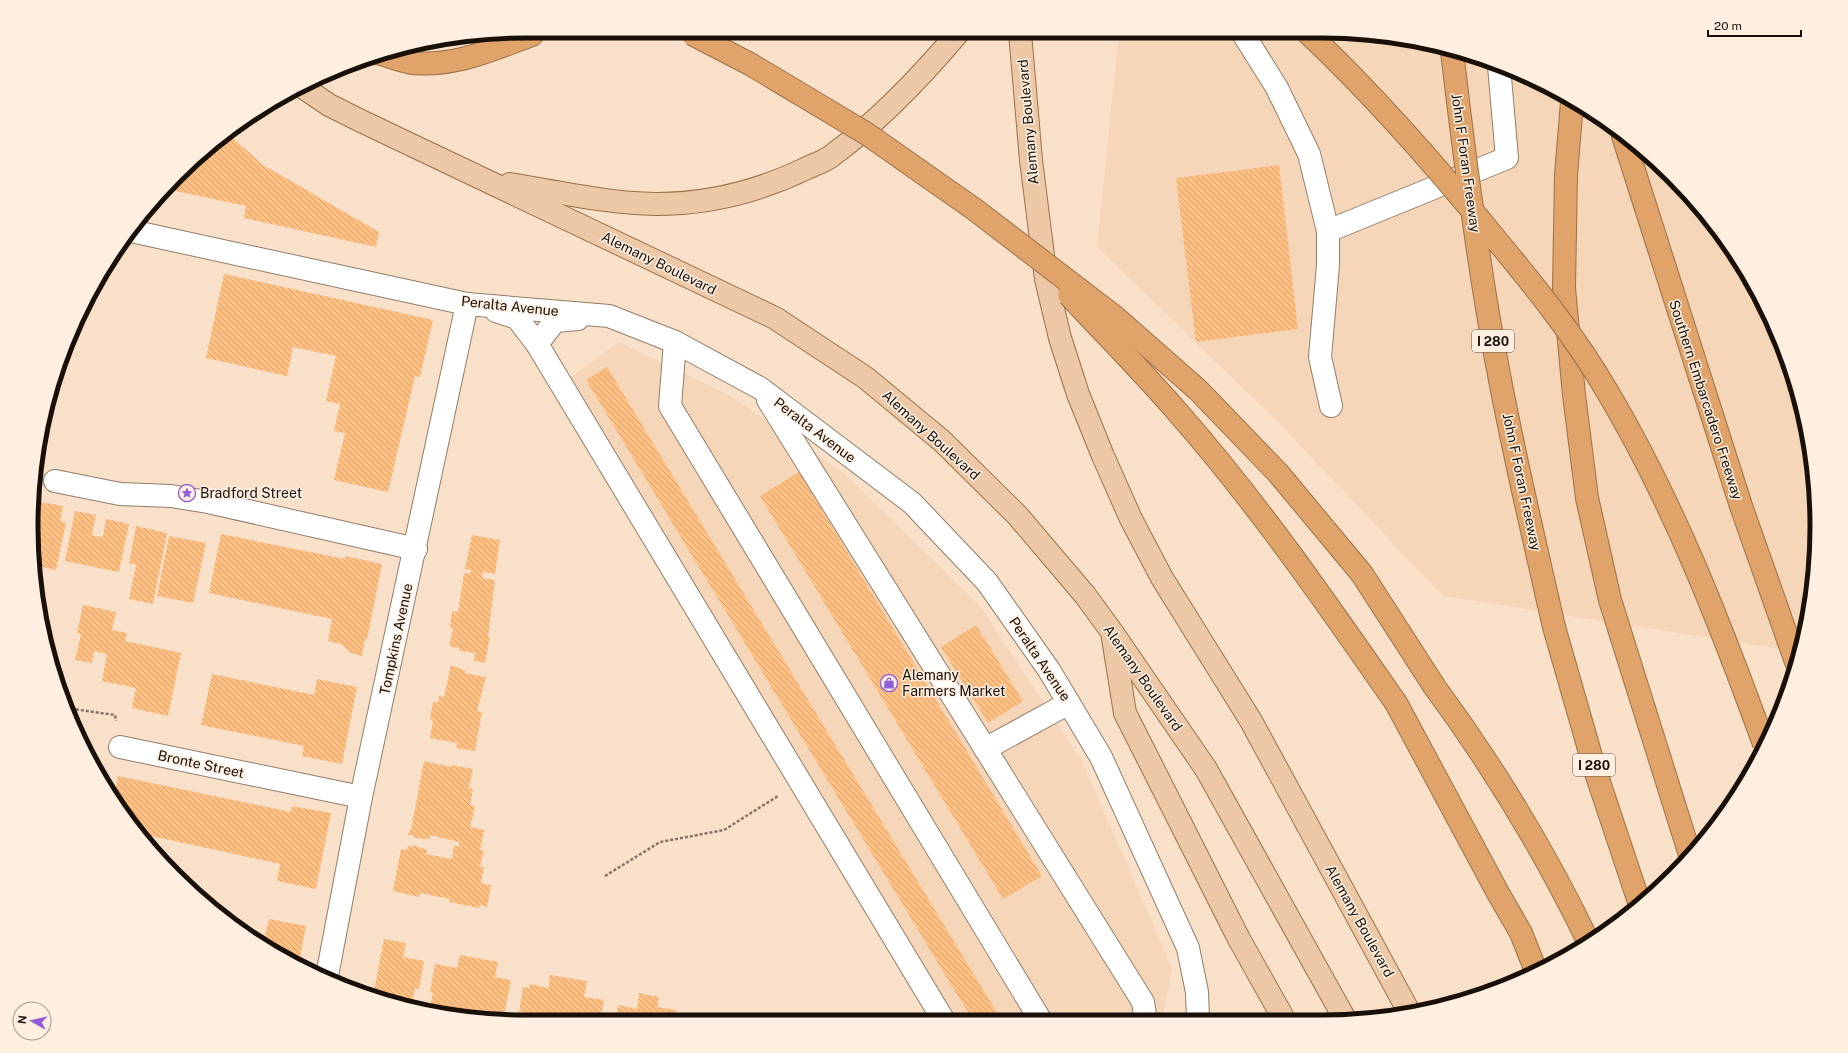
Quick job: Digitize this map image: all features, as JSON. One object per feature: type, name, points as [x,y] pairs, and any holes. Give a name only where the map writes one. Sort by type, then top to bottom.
[{"type":"highway","points":[[392,57],[412,63],[441,64],[472,57],[524,38]]},
{"type":"highway","points":[[700,38],[750,64],[867,134],[931,178],[1115,317],[1198,390],[1278,473],[1362,574],[1434,686],[1482,754],[1551,870],[1586,937]]},
{"type":"highway","points":[[1313,38],[1382,106],[1431,160],[1522,271],[1566,329],[1607,389],[1652,471],[1693,558],[1762,739]]},
{"type":"highway","name":"John F Foran Freeway","points":[[1453,56],[1464,154],[1487,309],[1516,461],[1554,627],[1595,770],[1638,899]]},
{"type":"highway","points":[[1572,107],[1566,175],[1564,288],[1574,395],[1587,498],[1610,600],[1688,850]]},
{"type":"highway","name":"Southern Embarcadero Freeway","points":[[1626,144],[1741,506],[1793,653]]},
{"type":"highway","points":[[1027,250],[1180,414],[1250,501],[1326,603],[1396,703],[1498,894],[1522,933],[1534,967]]},
{"type":"main road","points":[[485,180],[612,200],[656,204],[700,201],[745,192],[790,176],[829,158],[900,97],[954,38]]},
{"type":"main road","name":"Alemany Boulevard","points":[[1020,38],[1031,160],[1046,279],[1060,338],[1078,394],[1131,519],[1162,578],[1251,721],[1407,1008]]},
{"type":"main road","name":"Alemany Boulevard","points":[[307,90],[329,105],[361,121],[775,318],[866,378],[942,441],[1017,515],[1085,595],[1112,632],[1206,769],[1342,1014]]},
{"type":"main road","points":[[1112,632],[1125,713],[1239,939],[1282,1015]]},
{"type":"street","points":[[1246,38],[1276,88],[1309,154],[1328,231],[1328,266],[1320,357],[1331,406]]},
{"type":"street","points":[[1328,231],[1506,158],[1499,72]]},
{"type":"street","name":"Peralta Avenue","points":[[137,232],[467,304],[609,316],[675,342],[760,388],[912,503],[987,582],[1049,670],[1101,757],[1188,948],[1197,992],[1198,1015]]},
{"type":"street","points":[[467,304],[517,318],[537,344],[940,1015]]},
{"type":"street","name":"Tompkins Avenue","points":[[327,972],[361,797],[416,549],[467,304]]},
{"type":"street","points":[[537,344],[556,321],[609,316]]},
{"type":"street","points":[[675,342],[670,406],[1037,1015]]},
{"type":"street","points":[[760,388],[1143,1002],[1145,1015]]},
{"type":"street","points":[[55,481],[120,494],[171,496],[208,502],[416,549]]},
{"type":"street","points":[[985,749],[1069,704]]},
{"type":"street","name":"Bronte Street","points":[[120,747],[361,797]]},
{"type":"path","points":[[74,709],[115,715],[120,747]]},
{"type":"path","points":[[606,876],[660,842],[724,830],[801,783]]},
{"type":"shaded area","points":[[1118,38],[1322,38],[1385,42],[1417,47],[1479,64],[1538,88],[1566,103],[1593,120],[1644,159],[1689,204],[1728,255],[1745,282],[1760,310],[1773,340],[1784,369],[1801,431],[1809,495],[1809,558],[1806,590],[1801,622],[1793,651],[1443,596],[1279,423],[1097,247]]},
{"type":"shaded area","name":"Alemany Farmers Market","points":[[619,342],[729,395],[844,473],[979,605],[1082,761],[1172,968],[1163,1015],[945,1015],[567,380]]},
{"type":"building","points":[[232,137],[263,165],[379,232],[376,247],[244,218],[246,206],[172,190],[204,159]]},
{"type":"building","points":[[1279,165],[1298,329],[1196,342],[1176,178]]},
{"type":"building","points":[[224,274],[433,320],[420,377],[415,376],[388,492],[334,480],[345,433],[334,431],[340,404],[326,401],[336,356],[293,347],[287,376],[206,358]]},
{"type":"building","points":[[607,367],[998,1015],[969,1015],[586,380]]},
{"type":"building","points":[[799,472],[1042,876],[1003,899],[760,496]]},
{"type":"building","points":[[39,502],[63,506],[60,521],[66,523],[56,570],[40,566]]},
{"type":"building","points":[[75,511],[96,515],[92,535],[94,536],[103,537],[106,519],[129,524],[119,572],[65,561]]},
{"type":"building","points":[[136,526],[167,533],[153,604],[129,599],[136,565],[129,563]]},
{"type":"building","points":[[221,534],[345,559],[345,556],[382,564],[367,639],[365,639],[362,656],[351,653],[341,644],[328,641],[332,619],[209,593]]},
{"type":"building","points":[[472,535],[500,540],[495,574],[483,572],[482,578],[495,580],[488,637],[490,637],[485,663],[474,661],[475,653],[459,651],[459,648],[449,646],[453,628],[450,628],[452,611],[458,612],[464,573],[470,574],[471,570],[465,569]]},
{"type":"building","points":[[169,536],[206,543],[193,603],[157,596]]},
{"type":"building","points":[[83,605],[116,612],[112,630],[127,633],[125,641],[181,653],[168,716],[132,708],[136,688],[102,681],[107,654],[94,651],[92,663],[75,660],[81,634],[77,633]]},
{"type":"building","points":[[976,625],[1023,701],[988,723],[941,647]]},
{"type":"building","points":[[451,665],[466,671],[465,673],[486,677],[477,711],[482,712],[475,751],[456,748],[457,743],[430,738],[433,721],[430,718],[433,702],[438,702],[439,696],[444,697]]},
{"type":"building","points":[[212,674],[314,695],[317,679],[357,687],[342,764],[302,756],[304,746],[201,725]]},
{"type":"building","points":[[424,761],[451,767],[451,765],[473,769],[469,788],[473,789],[470,805],[475,806],[470,827],[484,830],[480,850],[484,850],[480,867],[484,867],[481,883],[491,885],[487,907],[480,905],[479,908],[449,902],[450,899],[420,893],[419,897],[393,891],[401,849],[407,850],[408,846],[412,847],[413,845],[427,850],[426,854],[452,859],[454,845],[459,847],[459,842],[430,835],[430,839],[414,838],[414,836],[408,835],[411,830]]},
{"type":"building","points":[[118,776],[291,812],[292,806],[331,813],[316,889],[277,881],[280,864],[148,835],[113,787],[116,788]]},
{"type":"building","points":[[269,919],[306,926],[300,959],[264,939]]},
{"type":"building","points":[[384,939],[406,943],[403,957],[424,961],[419,989],[415,988],[413,1001],[374,991]]},
{"type":"building","points":[[460,955],[498,962],[495,977],[511,980],[504,1014],[463,1011],[430,1006],[433,992],[430,992],[435,964],[457,968]]},
{"type":"building","points":[[550,975],[587,981],[584,997],[604,1000],[601,1015],[522,1015],[522,1012],[519,1012],[523,987],[529,988],[530,984],[549,988]]},
{"type":"building","points":[[639,993],[659,997],[657,1007],[676,1010],[675,1015],[616,1015],[618,1005],[637,1009]]},
{"type":"place","name":"Bradford Street","points":[[187,493]]},
{"type":"place","name":"Alemany Farmers Market","points":[[889,683]]}]
